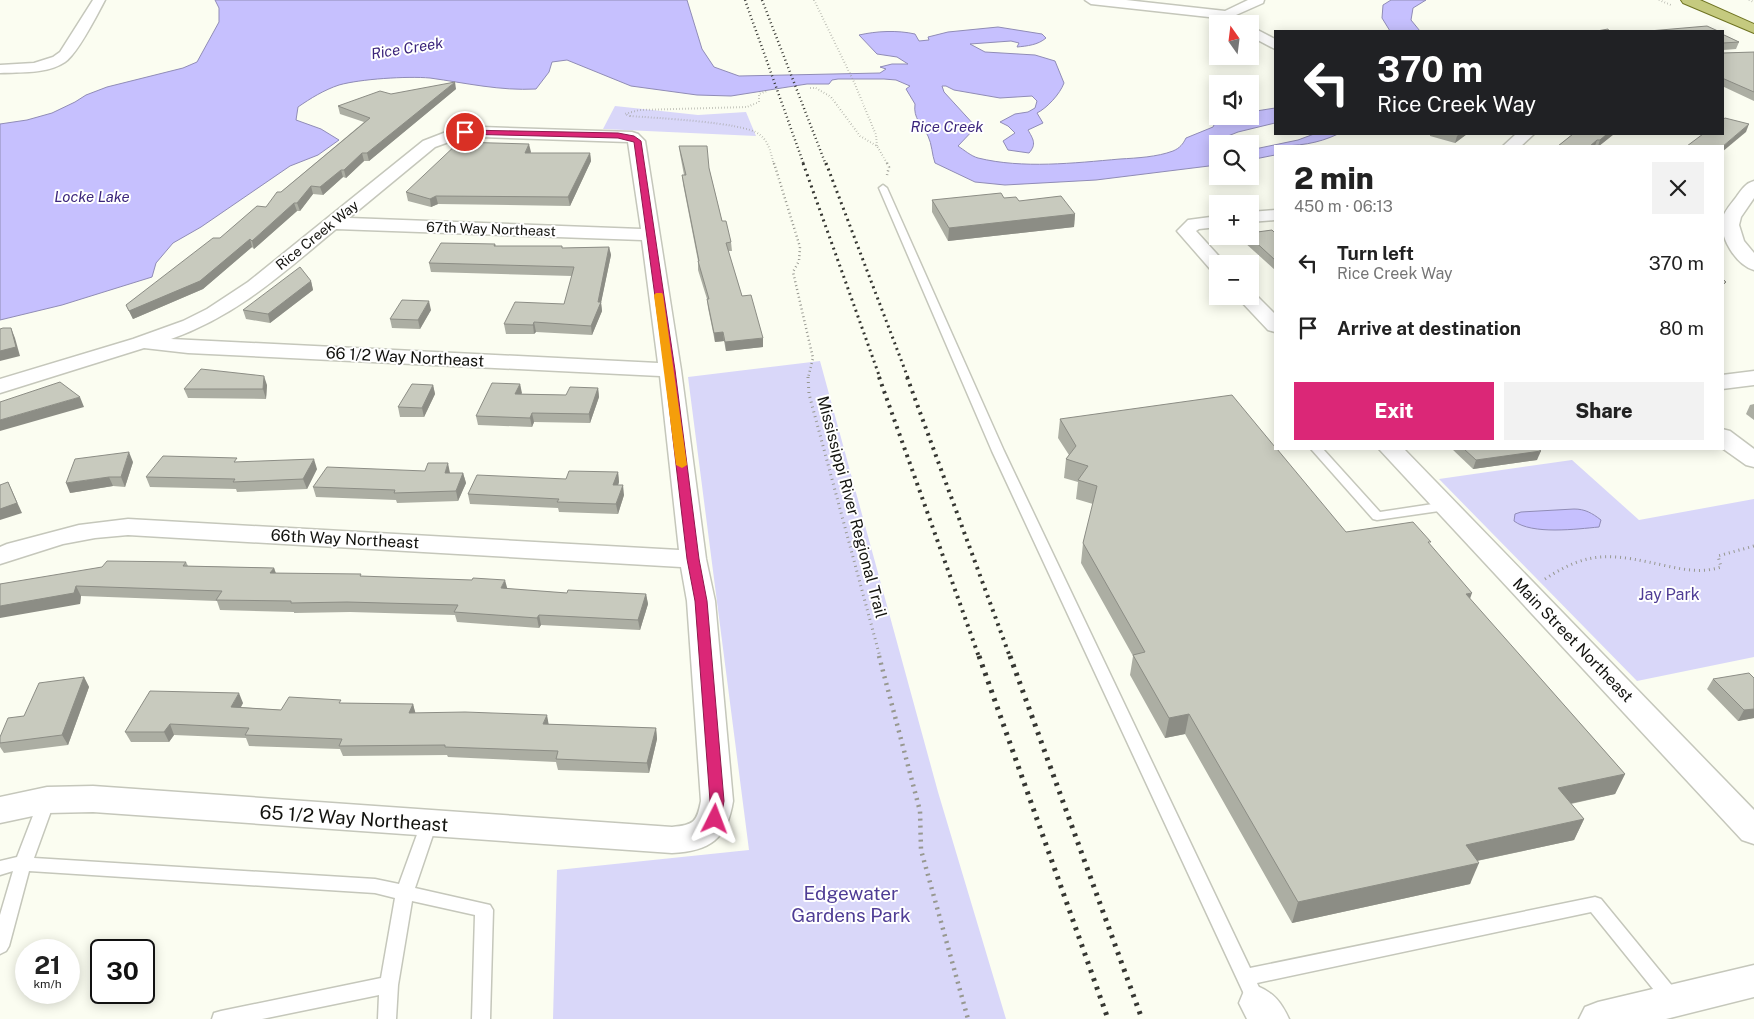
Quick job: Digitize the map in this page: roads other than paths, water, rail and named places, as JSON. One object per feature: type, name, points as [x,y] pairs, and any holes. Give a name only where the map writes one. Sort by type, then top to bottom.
[{"type":"main road","points":[[1688,0],[1754,29]]},
{"type":"main road","points":[[1714,0],[1754,17]]},
{"type":"street","points":[[0,69],[52,63],[65,55],[100,0]]},
{"type":"street","points":[[1091,0],[1227,15],[1258,0]]},
{"type":"street","points":[[1259,35],[1274,44]]},
{"type":"street","name":"Rice Creek Way","points":[[0,386],[140,343],[190,325],[237,300],[448,129],[481,132],[618,135],[632,137],[637,141],[650,235]]},
{"type":"street","points":[[1512,145],[1525,135]]},
{"type":"street","points":[[1754,186],[1732,213],[1730,225],[1731,237],[1754,264]]},
{"type":"street","points":[[1259,216],[1274,214]]},
{"type":"street","points":[[1209,222],[1194,224],[1186,231],[1209,257]]},
{"type":"street","name":"67th Way Northeast","points":[[332,223],[650,235]]},
{"type":"street","points":[[650,235],[670,370],[693,559]]},
{"type":"street","points":[[1255,305],[1274,325]]},
{"type":"street","name":"66 1/2 Way Northeast","points":[[140,343],[188,347],[670,370]]},
{"type":"street","points":[[1724,382],[1754,378]]},
{"type":"street","points":[[1724,438],[1754,460]]},
{"type":"street","name":"Main Street Northeast","points":[[1392,450],[1754,830]]},
{"type":"street","name":"66th Way Northeast","points":[[0,556],[42,540],[70,533],[99,528],[128,527],[693,559]]},
{"type":"street","name":"65 1/2 Way Northeast","points":[[0,810],[47,800],[93,799],[672,840],[692,839],[707,831],[715,819],[717,801],[701,601],[693,559]]},
{"type":"street","points":[[1598,1019],[1754,981]]},
{"type":"lane","points":[[883,188],[998,451],[1257,1000],[1595,904],[1673,1001]]},
{"type":"lane","points":[[1319,450],[1377,516],[1446,506]]},
{"type":"lane","points":[[0,946],[23,864],[47,800]]},
{"type":"lane","points":[[387,1019],[389,985],[405,892],[429,823]]},
{"type":"lane","points":[[0,868],[12,864],[23,864],[374,886],[484,910],[481,1019]]},
{"type":"lane","points":[[220,1019],[389,985]]},
{"type":"water","name":"Locke Lake","points":[[215,0],[687,0],[702,49],[714,67],[739,76],[880,73],[886,69],[880,67],[892,64],[908,64],[897,57],[877,54],[859,35],[894,32],[908,33],[915,34],[919,41],[929,40],[928,37],[948,32],[998,27],[1042,34],[1046,38],[1036,44],[1017,47],[1019,43],[1011,41],[970,44],[985,52],[1035,55],[1055,61],[1064,83],[1060,92],[1053,100],[1037,113],[1043,123],[1028,130],[1034,144],[1029,153],[1008,150],[1003,141],[1015,133],[1008,126],[1000,122],[1015,114],[1028,112],[1035,108],[1037,101],[1032,96],[1000,98],[942,86],[944,92],[976,127],[958,146],[975,157],[1013,163],[1049,164],[1147,157],[1175,150],[1181,146],[1186,138],[1214,125],[1259,125],[1259,111],[1274,108],[1274,123],[1230,135],[1209,135],[1209,166],[1096,180],[1005,185],[975,182],[935,163],[929,139],[915,114],[915,104],[906,89],[910,86],[896,80],[838,79],[832,80],[829,84],[807,84],[731,96],[697,95],[631,86],[567,60],[552,62],[549,72],[536,89],[496,88],[420,77],[359,81],[328,89],[298,107],[296,120],[321,129],[339,140],[318,155],[290,166],[201,227],[173,243],[156,263],[152,277],[62,305],[0,320],[0,124],[27,120],[52,113],[86,95],[107,87],[183,68],[197,62],[219,22],[219,8]]},
{"type":"water","points":[[1391,0],[1426,0],[1413,8],[1411,20],[1419,30],[1389,30],[1382,18],[1383,5]]},
{"type":"water","points":[[1311,135],[1336,135],[1307,144],[1274,145]]},
{"type":"water","points":[[1274,145],[1274,155],[1259,158],[1259,148]]},
{"type":"water","points":[[1574,509],[1591,513],[1601,520],[1599,527],[1543,530],[1514,521],[1515,514],[1521,512]]},
{"type":"railway","points":[[745,0],[804,165]]},
{"type":"railway","points":[[762,0],[826,165]]},
{"type":"railway","points":[[803,163],[880,378]]},
{"type":"railway","points":[[826,163],[908,378]]},
{"type":"railway","points":[[879,377],[979,657]]},
{"type":"railway","points":[[907,377],[1010,657]]},
{"type":"railway","points":[[979,656],[1108,1019]]},
{"type":"railway","points":[[1010,656],[1142,1019]]},
{"type":"water label","name":"Rice Creek","points":[[407,48]]},
{"type":"water label","name":"Rice Creek","points":[[947,126]]},
{"type":"park label","name":"Jay Park","points":[[1669,594]]},
{"type":"park label","name":"Edgewater Gardens Park","points":[[851,904]]}]
